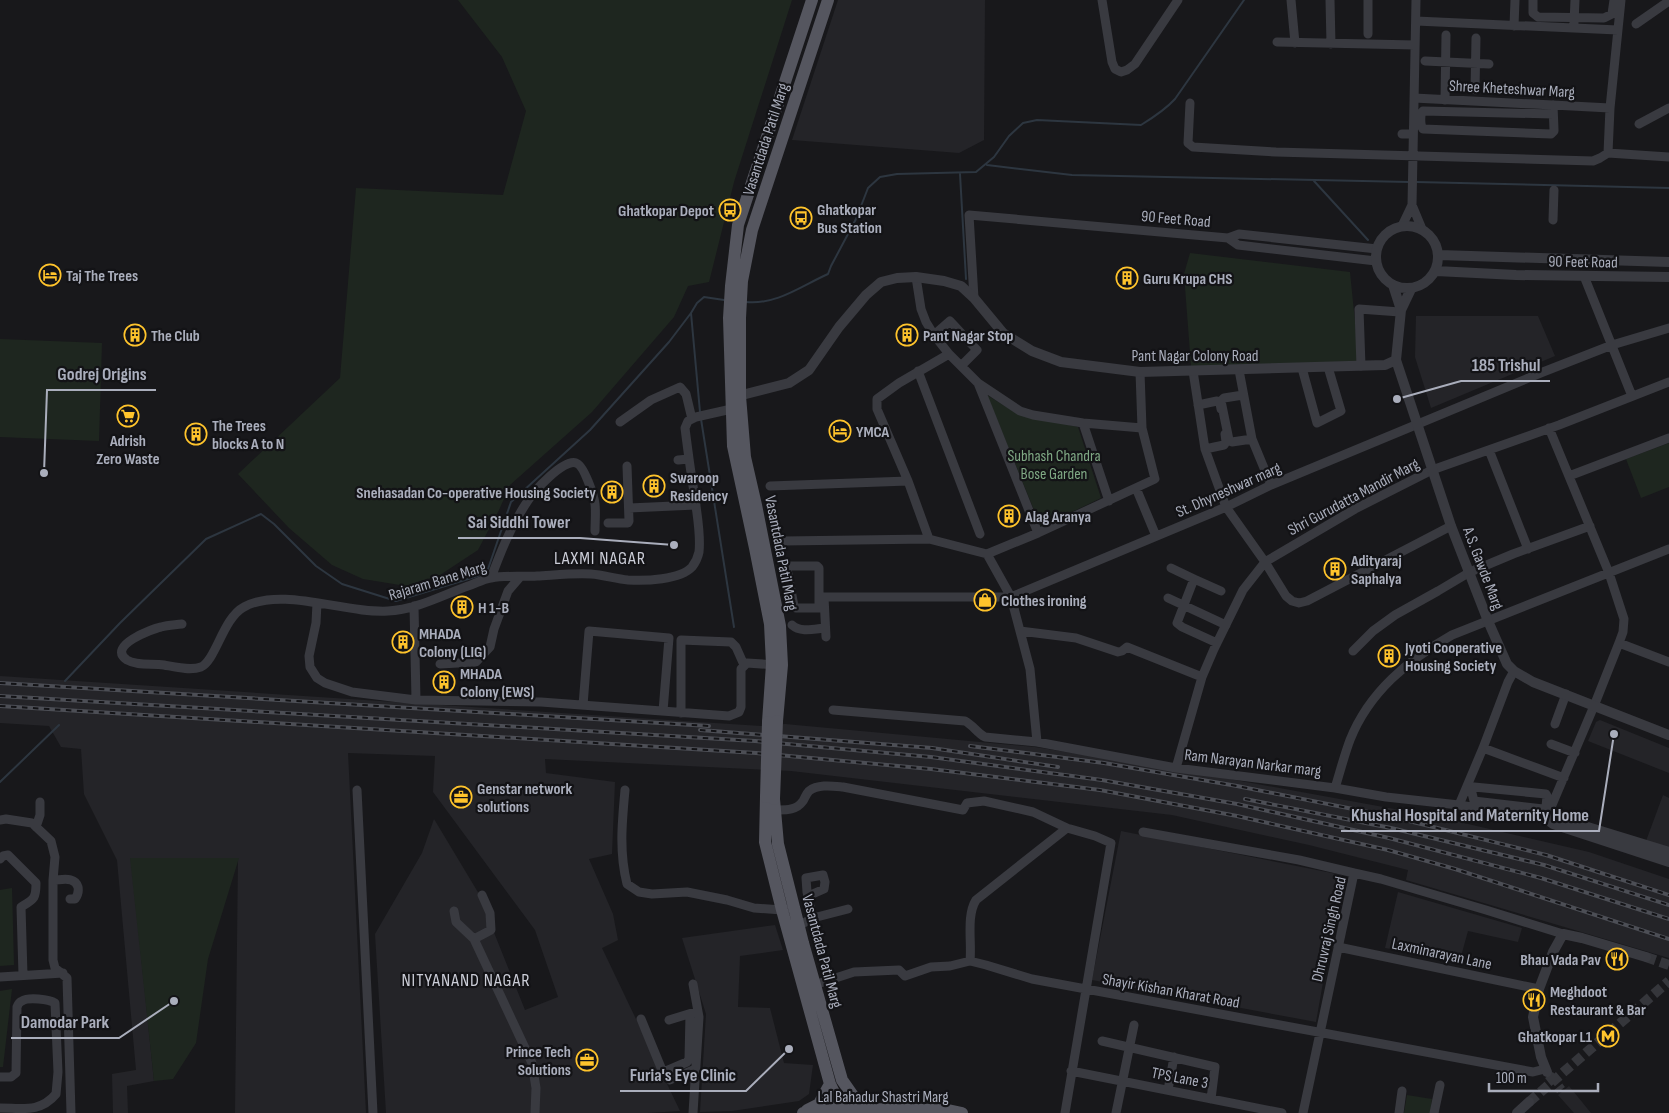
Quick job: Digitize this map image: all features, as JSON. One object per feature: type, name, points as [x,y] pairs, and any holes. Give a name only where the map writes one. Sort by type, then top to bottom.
[{"type":"main road","name":"Vasantdada Patil Marg","points":[[812,0],[738,225],[734,318],[736,402],[767,582],[780,626],[772,722],[771,797],[765,842],[788,909],[831,1061],[864,1112]]},
{"type":"main road","name":"Vasantdada Patil Marg","points":[[736,284],[828,0]]},
{"type":"main road","points":[[772,123],[786,128]]},
{"type":"main road","name":"Vasantdada Patil Marg","points":[[788,909],[798,926],[798,944]]},
{"type":"main road","name":"Vasantdada Patil Marg","points":[[831,1061],[830,1084],[843,1111]]},
{"type":"main road","points":[[801,1113],[819,1104],[830,1084]]},
{"type":"main road","name":"Lal Bahadur Shastri Marg","points":[[801,1113],[948,1110],[962,1113]]},
{"type":"street","points":[[1102,0],[1112,62],[1115,69],[1121,72],[1128,70],[1135,64],[1178,0]]},
{"type":"street","points":[[1291,0],[1293,45]]},
{"type":"street","points":[[1330,0],[1331,44]]},
{"type":"street","points":[[1368,0],[1368,34]]},
{"type":"street","points":[[1416,0],[1415,45],[1410,63],[1410,75],[1417,120],[1423,130],[1551,134],[1554,131],[1553,110]]},
{"type":"street","points":[[1514,26],[1515,0]]},
{"type":"street","points":[[1533,0],[1533,13],[1538,17],[1604,18],[1616,14]]},
{"type":"street","points":[[1574,28],[1576,0]]},
{"type":"street","points":[[1608,153],[1610,108],[1618,30],[1614,0]]},
{"type":"street","points":[[1616,14],[1621,0]]},
{"type":"street","points":[[1636,24],[1669,1]]},
{"type":"street","points":[[1416,22],[1618,30]]},
{"type":"street","points":[[1445,100],[1446,35]]},
{"type":"street","points":[[1475,90],[1476,38]]},
{"type":"street","points":[[1277,42],[1312,47],[1331,44],[1372,48],[1415,45]]},
{"type":"street","points":[[1425,61],[1489,64]]},
{"type":"street","name":"Shree Kheteshwar Marg","points":[[1414,98],[1493,102],[1523,109],[1610,108]]},
{"type":"street","points":[[1431,111],[1432,99]]},
{"type":"street","points":[[1458,100],[1458,112]]},
{"type":"street","points":[[1493,102],[1493,113]]},
{"type":"street","points":[[1190,103],[1188,143],[1191,146],[1357,150],[1412,156],[1593,160],[1608,153],[1669,157]]},
{"type":"street","points":[[1639,124],[1669,108]]},
{"type":"street","points":[[1422,229],[1408,225],[1390,230],[1384,236],[1377,249],[1376,261],[1379,271],[1385,279],[1402,289],[1411,289],[1422,285],[1430,279],[1436,271],[1439,255],[1437,246],[1432,238],[1422,229],[1412,205],[1413,134],[1417,120],[1422,112],[1493,113],[1523,109]]},
{"type":"street","points":[[1402,134],[1413,134]]},
{"type":"street","points":[[1553,220],[1554,190]]},
{"type":"street","points":[[1402,226],[1412,205]]},
{"type":"street","name":"90 Feet Road","points":[[974,298],[970,215],[1228,238],[1238,245],[1376,261]]},
{"type":"street","points":[[1228,238],[1239,234],[1377,249]]},
{"type":"street","points":[[1439,255],[1669,262]]},
{"type":"street","name":"90 Feet Road","points":[[1436,271],[1669,277]]},
{"type":"street","points":[[1584,276],[1632,396]]},
{"type":"street","points":[[916,277],[921,309],[926,322],[978,383],[1038,533]]},
{"type":"street","name":"Pant Nagar Colony Road","points":[[736,402],[789,383],[809,370],[839,327],[866,294],[882,282],[897,278],[916,277],[944,281],[961,286],[974,298],[1003,333],[1032,351],[1061,362],[1140,372],[1385,365],[1396,360]]},
{"type":"street","name":"A.S. Gawde Marg","points":[[1393,285],[1400,311],[1396,360],[1451,526],[1507,664],[1514,671],[1533,682],[1669,735]]},
{"type":"street","name":"A.S. Gawde Marg","points":[[1400,311],[1411,289]]},
{"type":"street","points":[[1361,366],[1359,309],[1400,311]]},
{"type":"street","points":[[936,333],[948,322],[951,322],[977,350],[963,364]]},
{"type":"street","name":"St. Dhyneshwar marg","points":[[822,597],[1011,597],[1418,424],[1612,345],[1669,328]]},
{"type":"street","points":[[936,333],[949,354],[963,364]]},
{"type":"street","points":[[929,539],[908,481],[877,408],[877,399],[918,371],[949,354]]},
{"type":"street","points":[[1302,368],[1317,423],[1341,411],[1328,367]]},
{"type":"street","points":[[1239,370],[1241,396],[1249,440],[1272,486]]},
{"type":"street","points":[[918,371],[980,534]]},
{"type":"street","points":[[1193,371],[1207,448],[1226,507],[1265,562],[1286,596],[1292,601],[1299,603],[1319,595],[1451,526]]},
{"type":"street","points":[[783,541],[929,539],[988,554],[1109,501],[1155,479],[1142,428],[1140,372]]},
{"type":"street","name":"Shri Gurudatta Mandir Marg","points":[[1176,768],[1202,677],[1243,590],[1265,562],[1355,509],[1432,470],[1669,382]]},
{"type":"street","points":[[978,383],[1020,411],[1033,415],[1083,423],[1142,428]]},
{"type":"street","points":[[620,422],[651,400],[680,387],[686,394],[692,419],[736,402]]},
{"type":"street","points":[[1241,396],[1224,398],[1222,401],[1228,440],[1232,442],[1249,440]]},
{"type":"street","points":[[1200,404],[1220,402],[1226,442],[1224,445],[1207,448]]},
{"type":"street","name":"Rajaram Bane Marg","points":[[182,624],[150,630],[133,639],[123,647],[122,652],[124,656],[127,660],[140,663],[190,668],[201,667],[209,660],[230,620],[243,607],[269,599],[297,600],[348,608],[388,611],[414,606],[491,578],[590,574],[628,580],[666,578],[685,573],[693,566],[699,555],[700,534],[685,428],[692,419]]},
{"type":"street","points":[[1083,423],[1109,501]]},
{"type":"street","points":[[1546,819],[1549,805],[1564,778],[1619,643],[1624,618],[1609,574],[1549,428]]},
{"type":"street","points":[[1569,476],[1669,438]]},
{"type":"street","points":[[1489,450],[1528,549]]},
{"type":"street","points":[[678,460],[689,459]]},
{"type":"street","points":[[491,578],[506,537],[528,500],[555,471],[571,462],[580,466],[588,481],[595,503],[595,531]]},
{"type":"street","points":[[608,523],[628,523],[630,520],[627,466]]},
{"type":"street","points":[[770,486],[908,481]]},
{"type":"street","points":[[1136,488],[1156,536]]},
{"type":"street","points":[[629,508],[696,505]]},
{"type":"street","points":[[1353,652],[1373,631],[1420,600],[1438,592],[1470,572],[1590,526]]},
{"type":"street","name":"Ram Narayan Narkar marg","points":[[833,710],[965,721],[984,737],[1037,742],[1176,768],[1335,788],[1350,740],[1364,712],[1384,687],[1406,665],[1424,651],[1452,635],[1669,549]]},
{"type":"street","points":[[988,554],[1011,597],[1030,669],[1037,742]]},
{"type":"street","points":[[792,625],[796,629],[825,633],[822,608],[824,587],[820,583],[820,568],[817,566],[788,566],[794,606],[796,608],[822,608]]},
{"type":"street","points":[[1171,568],[1221,591]]},
{"type":"street","points":[[440,664],[476,662],[490,647],[494,629],[508,591],[520,577]]},
{"type":"street","points":[[1194,579],[1177,623],[1217,643]]},
{"type":"street","points":[[1168,598],[1226,625]]},
{"type":"street","points":[[317,603],[316,623],[309,656],[310,667],[317,678],[325,683],[352,692],[416,700],[541,702],[729,716],[739,712],[741,707],[741,669],[744,665],[747,663],[777,665]]},
{"type":"street","points":[[414,606],[416,700]]},
{"type":"street","points":[[583,705],[589,631],[669,638],[663,712]]},
{"type":"street","points":[[1020,631],[1076,638],[1118,652],[1127,647],[1202,677]]},
{"type":"street","points":[[681,713],[681,640],[731,642],[736,647],[744,665]]},
{"type":"street","points":[[1619,643],[1669,662]]},
{"type":"street","points":[[1459,805],[1514,671]]},
{"type":"street","points":[[1556,724],[1566,694]]},
{"type":"street","points":[[1551,744],[1574,753]]},
{"type":"street","points":[[1483,748],[1564,778]]},
{"type":"street","points":[[771,797],[791,810],[800,806],[808,792],[827,786],[843,787],[963,810],[967,803],[984,801],[1033,812],[1067,828],[1095,836],[1110,843],[1064,1113]]},
{"type":"street","points":[[1335,788],[1386,797],[1535,812],[1549,805]]},
{"type":"street","points":[[1549,805],[1547,796],[1544,794],[1472,789],[1474,801],[1535,812],[1553,824],[1669,862]]},
{"type":"street","points":[[357,790],[373,1113]]},
{"type":"street","points":[[625,790],[621,840],[622,866],[627,884],[639,892],[652,894],[687,892],[727,900],[754,908],[788,909]]},
{"type":"street","points":[[36,827],[40,815],[40,802]]},
{"type":"street","points":[[1546,819],[1555,817],[1669,852]]},
{"type":"street","points":[[0,820],[32,823],[50,841],[54,850],[53,960],[55,968],[67,978],[71,1113]]},
{"type":"street","points":[[810,986],[854,972],[899,970],[905,976],[931,967],[950,966],[970,961],[972,946],[971,909],[976,900],[1067,828]]},
{"type":"street","points":[[1143,832],[1299,860],[1354,873]]},
{"type":"street","points":[[0,859],[8,855],[36,883],[36,895],[21,907],[23,975]]},
{"type":"street","name":"Dhruvraj Singh Road","points":[[1303,1113],[1354,873],[1382,879],[1563,934]]},
{"type":"street","points":[[53,880],[72,879],[75,881],[78,886],[77,897],[76,899],[70,899]]},
{"type":"street","points":[[36,890],[53,890]]},
{"type":"street","points":[[474,939],[491,930],[490,913],[482,895]]},
{"type":"street","points":[[808,896],[813,918]]},
{"type":"street","points":[[798,926],[813,918],[848,909]]},
{"type":"street","points":[[454,911],[456,922],[474,939],[532,1063],[536,1088],[535,1113]]},
{"type":"street","points":[[1546,1070],[1541,1057],[1533,1017],[1539,989],[1553,952],[1563,934],[1646,958]]},
{"type":"street","name":"Laxminarayan Lane","points":[[1338,947],[1539,989]]},
{"type":"street","name":"Shayir Kishan Kharat Road","points":[[970,961],[1032,980],[1533,1072],[1546,1070]]},
{"type":"street","points":[[0,976],[63,974]]},
{"type":"street","points":[[641,1019],[662,1070],[666,1071],[687,1062],[689,1059],[694,1012],[693,984]]},
{"type":"street","points":[[0,1076],[11,1077],[16,1073],[17,1007],[20,1002],[23,1000],[50,999],[55,1003],[58,1072],[56,1094],[44,1105],[36,1108],[0,1108]]},
{"type":"street","points":[[669,1020],[694,1012]]},
{"type":"street","points":[[693,1113],[699,1017],[694,1012]]},
{"type":"street","points":[[1116,1113],[1134,1025]]},
{"type":"street","points":[[1102,1041],[1215,1067],[1211,1099]]},
{"type":"street","points":[[1168,1090],[1174,1057]]},
{"type":"street","points":[[670,1080],[695,1070]]},
{"type":"street","name":"TPS Lane 3","points":[[1071,1071],[1282,1113]]},
{"type":"street","points":[[58,1072],[70,1073]]},
{"type":"street","points":[[1434,1113],[1440,1085]]},
{"type":"street","points":[[1399,1113],[1402,1091]]},
{"type":"street","points":[[1517,1113],[1530,1102]]},
{"type":"shaded area","points":[[838,0],[985,0],[984,140],[959,153],[792,140]]},
{"type":"shaded area","points":[[1416,316],[1538,316],[1555,356],[1431,408],[1415,357]]},
{"type":"shaded area","points":[[0,676],[761,726],[785,724],[1035,747],[1181,770],[1438,817],[1589,852],[1669,879],[1669,958],[1406,880],[1408,870],[1309,845],[1172,815],[791,771],[545,759],[546,773],[615,782],[612,854],[589,859],[613,914],[618,940],[602,948],[680,1111],[648,1113],[386,1113],[375,934],[422,853],[434,819],[482,899],[525,1010],[558,997],[535,930],[433,792],[435,756],[348,753],[366,1113],[235,1113],[238,858],[131,858],[154,1081],[127,1086],[128,1113],[113,1113],[112,1074],[136,1070],[117,860],[84,794],[81,749],[61,747],[49,726],[0,723]]},
{"type":"shaded area","points":[[1600,720],[1669,748],[1669,773],[1588,741],[1596,722]]},
{"type":"shaded area","points":[[1663,795],[1669,798],[1669,849],[1646,841]]},
{"type":"shaded area","points":[[1121,831],[1342,875],[1316,1022],[1092,980]]},
{"type":"shaded area","points":[[1398,892],[1522,928],[1518,942],[1468,931],[1460,960],[1385,948]]},
{"type":"shaded area","points":[[775,925],[783,950],[740,956],[738,1007],[770,1008],[784,1063],[813,1065],[809,1094],[799,1101],[732,1111],[700,1112],[706,1014],[682,938]]},
{"type":"shaded area","points":[[1569,1086],[1591,1113],[1574,1113],[1558,1095]]},
{"type":"green space","points":[[458,0],[792,0],[734,182],[709,282],[688,286],[674,317],[592,412],[510,485],[478,550],[440,575],[406,586],[363,579],[332,565],[289,528],[238,474],[340,378],[356,188],[503,195],[526,111],[502,57]]},
{"type":"green space","points":[[1190,253],[1350,272],[1359,362],[1191,366],[1184,274]]},
{"type":"green space","points":[[0,339],[102,343],[99,441],[0,437]]},
{"type":"green space","name":"Subhash Chandra Bose Garden","points":[[987,395],[1016,413],[1078,427],[1101,498],[1041,527]]},
{"type":"green space","points":[[1669,443],[1669,487],[1641,498],[1626,459]]},
{"type":"green space","points":[[130,858],[239,858],[208,959],[196,1043],[173,1079],[154,1081]]},
{"type":"green space","points":[[12,888],[14,965],[0,966],[0,890]]},
{"type":"green space","points":[[12,989],[3,1067],[0,1067],[0,991]]},
{"type":"green space","points":[[1407,1095],[1432,1099],[1430,1113],[1404,1113]]},
{"type":"waterway","points":[[746,302],[768,301],[778,298],[828,274],[856,219],[868,188],[880,177],[897,174],[976,172],[994,157],[1009,136],[1023,123],[1037,120],[1141,125],[1175,99],[1244,0]]},
{"type":"waterway","points":[[987,165],[1072,175],[1409,182]]},
{"type":"waterway","points":[[960,174],[966,279]]},
{"type":"waterway","points":[[1314,181],[1368,240]]},
{"type":"waterway","points":[[1416,182],[1669,188]]},
{"type":"waterway","points":[[65,681],[120,623],[206,539],[261,514],[274,524],[316,566],[342,584],[396,601],[478,576],[488,569],[511,502],[590,430],[669,342],[697,303],[704,297],[724,300]]},
{"type":"waterway","points":[[691,313],[700,412]]},
{"type":"waterway","points":[[701,419],[734,627]]},
{"type":"waterway","points":[[0,782],[59,725]]},
{"type":"tunnel","points":[[1646,957],[1669,965]]},
{"type":"tunnel","points":[[1529,1102],[1669,981]]},
{"type":"tunnel","points":[[1549,1075],[1561,1090]]},
{"type":"railway","points":[[0,683],[709,726]]},
{"type":"railway","points":[[0,696],[755,741],[931,757],[1102,780],[1237,804],[1389,838],[1541,878],[1669,919]]},
{"type":"railway","points":[[0,706],[756,753],[931,769],[1100,790],[1237,816],[1388,850],[1455,869],[1669,939]]},
{"type":"railway","points":[[700,730],[932,748],[1058,767]]},
{"type":"railway","points":[[970,746],[1104,763],[1237,786],[1393,817],[1546,855],[1669,895]]},
{"type":"railway","points":[[1245,799],[1391,828],[1544,865],[1669,905]]},
{"type":"place","name":"Ghatkopar Depot","points":[[730,210]]},
{"type":"place","name":"Ghatkopar Bus Station","points":[[801,218]]},
{"type":"place","name":"Taj The Trees","points":[[50,275]]},
{"type":"place","name":"Guru Krupa CHS","points":[[1127,278]]},
{"type":"place","name":"The Club","points":[[135,335]]},
{"type":"place","name":"Pant Nagar Stop","points":[[907,335]]},
{"type":"place","name":"185 Trishul","points":[[1397,399]]},
{"type":"place","name":"Adrish Zero Waste","points":[[128,416]]},
{"type":"place","name":"YMCA","points":[[840,431]]},
{"type":"place","name":"The Trees blocks A to N","points":[[196,434]]},
{"type":"place","name":"Godrej Origins","points":[[44,473]]},
{"type":"place","name":"Swaroop Residency","points":[[654,486]]},
{"type":"place","name":"Snehasadan Co-operative Housing Society","points":[[612,492]]},
{"type":"place","name":"Alag Aranya","points":[[1009,516]]},
{"type":"place","name":"Sai Siddhi Tower","points":[[674,545]]},
{"type":"place","name":"Adityaraj Saphalya","points":[[1335,569]]},
{"type":"place","name":"Clothes ironing","points":[[985,600]]},
{"type":"place","name":"H 1-B","points":[[462,607]]},
{"type":"place","name":"MHADA Colony (LIG)","points":[[403,642]]},
{"type":"place","name":"Jyoti Cooperative Housing Society","points":[[1389,656]]},
{"type":"place","name":"MHADA Colony (EWS)","points":[[444,682]]},
{"type":"place","name":"Khushal Hospital and Maternity Home","points":[[1614,734]]},
{"type":"place","name":"Genstar network solutions","points":[[461,797]]},
{"type":"place","name":"Bhau Vada Pav","points":[[1617,959]]},
{"type":"place","name":"Meghdoot Restaurant & Bar","points":[[1534,1000]]},
{"type":"place","name":"Damodar Park","points":[[174,1001]]},
{"type":"place","name":"Ghatkopar L1","points":[[1608,1036]]},
{"type":"place","name":"Furia's Eye Clinic","points":[[789,1049]]},
{"type":"place","name":"Prince Tech Solutions","points":[[587,1060]]},
{"type":"district","name":"LAXMI NAGAR","points":[[600,558]]},
{"type":"district","name":"NITYANAND NAGAR","points":[[466,980]]}]
